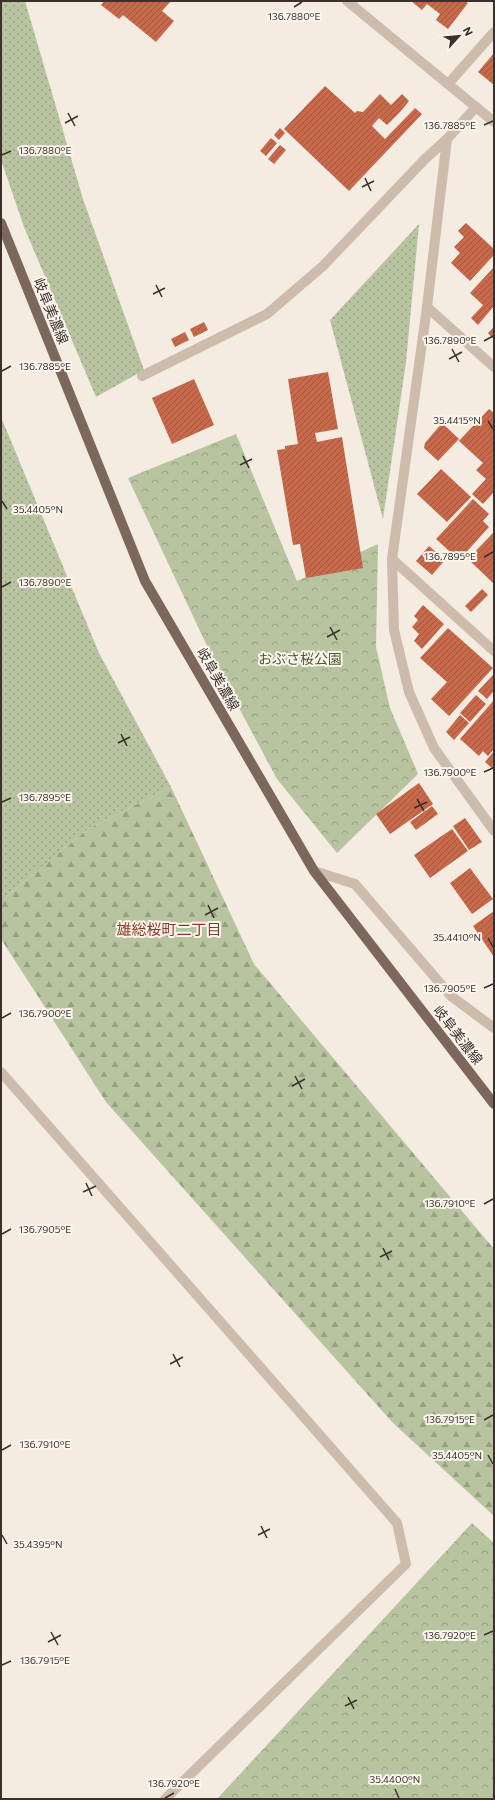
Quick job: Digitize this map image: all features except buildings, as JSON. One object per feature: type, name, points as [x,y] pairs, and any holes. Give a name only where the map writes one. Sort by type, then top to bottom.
[{"type":"main road","name":"岐阜美濃線","points":[[1,223],[145,581],[314,871],[494,1104]]},
{"type":"street","points":[[347,1],[494,122]]},
{"type":"street","points":[[448,84],[494,32]]},
{"type":"street","points":[[142,376],[267,314],[323,266],[425,159],[447,139],[476,107]]},
{"type":"street","points":[[447,139],[427,307],[392,559],[394,630],[409,692],[434,748],[494,831]]},
{"type":"street","points":[[427,307],[494,367]]},
{"type":"street","points":[[392,559],[494,651]]},
{"type":"street","points":[[314,871],[355,884],[451,996],[494,1028]]},
{"type":"street","points":[[1,1072],[397,1522],[406,1564],[165,1799]]},
{"type":"green space","points":[[1,1],[25,1],[83,199],[144,370],[96,397],[24,227],[1,160]]},
{"type":"green space","points":[[419,224],[406,362],[383,519],[330,320]]},
{"type":"green space","points":[[1,417],[99,653],[171,787],[88,829],[1,901]]},
{"type":"green space","name":"おぶさ桜公園","points":[[236,434],[297,581],[378,544],[376,647],[390,708],[418,774],[337,853],[277,779],[216,665],[128,478]]},
{"type":"green space","points":[[171,787],[254,964],[494,1249],[494,1516],[393,1423],[106,1102],[1,939],[1,901],[88,829]]},
{"type":"green space","points":[[472,1523],[494,1543],[494,1799],[217,1799]]},
{"type":"district","name":"雄総桜町二丁目","points":[[169,930]]}]
